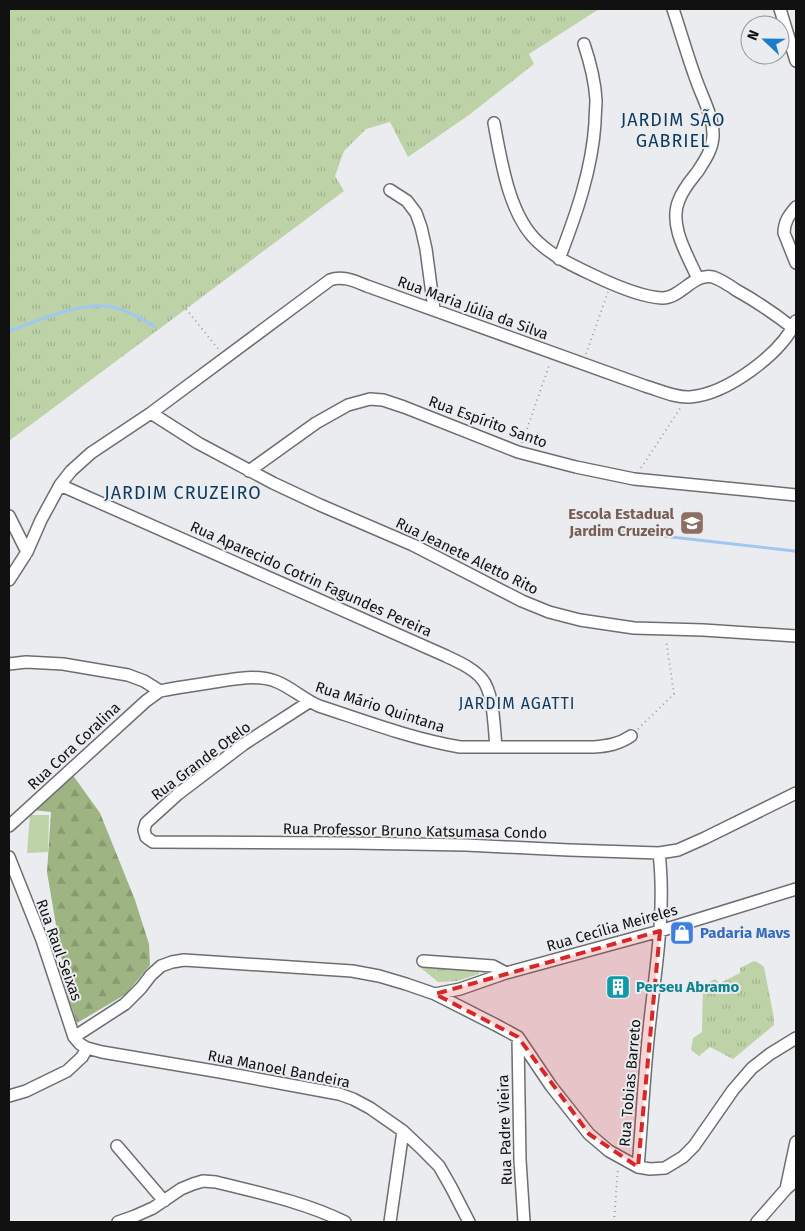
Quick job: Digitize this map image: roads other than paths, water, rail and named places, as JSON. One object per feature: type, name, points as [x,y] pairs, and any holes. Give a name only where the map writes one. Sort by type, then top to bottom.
[{"type":"street","points":[[673,9],[696,80],[711,118],[713,130],[713,139],[706,160],[679,198],[675,212],[677,231],[698,279]]},
{"type":"street","points":[[780,9],[796,61]]},
{"type":"street","points":[[559,259],[584,186],[593,137],[596,100],[594,80],[584,44]]},
{"type":"street","points":[[494,123],[512,200],[522,223],[537,242],[559,259],[611,283],[647,296],[662,298],[671,298],[698,279],[711,277],[727,284],[795,324]]},
{"type":"street","points":[[390,190],[407,201],[416,213],[426,249],[434,309]]},
{"type":"street","points":[[796,206],[788,218],[784,229],[796,263]]},
{"type":"street","name":"Rua Maria Júlia da Silva","points":[[9,580],[27,552],[41,520],[60,485],[71,471],[91,453],[151,413],[335,278],[349,280],[434,309],[654,389],[688,397],[698,396],[735,381],[758,366],[780,345],[795,324]]},
{"type":"street","name":"Rua Espírito Santo","points":[[249,471],[348,404],[370,399],[383,400],[404,407],[518,452],[576,467],[634,479],[796,495]]},
{"type":"street","name":"Rua Jeanete Aletto Rito","points":[[151,413],[198,443],[249,471],[320,505],[413,545],[522,601],[549,612],[610,625],[664,630],[703,630],[796,636]]},
{"type":"street","name":"Rua Aparecido Cotrin Fagundes Pereira","points":[[60,485],[439,652],[468,668],[481,678],[487,687],[496,747]]},
{"type":"street","points":[[9,516],[27,552]]},
{"type":"street","points":[[9,664],[26,662],[63,664],[128,675],[144,681],[160,691]]},
{"type":"street","name":"Rua Mário Quintana","points":[[160,691],[235,679],[259,678],[276,682],[319,706],[419,738],[460,747],[594,747],[614,745],[630,736]]},
{"type":"street","name":"Rua Cora Coralina","points":[[9,826],[146,701],[160,691]]},
{"type":"street","name":"Rua Grande Otelo","points":[[170,842],[153,842],[146,837],[144,830],[146,824],[178,794],[244,744],[309,702]]},
{"type":"street","name":"Rua Professor Bruno Katsumasa Condo","points":[[170,842],[457,845],[659,852],[678,850],[796,793]]},
{"type":"street","name":"Rua Tobias Barreto","points":[[638,1167],[648,1040],[660,930],[662,875],[659,852]]},
{"type":"street","name":"Rua Raul Seixas","points":[[9,857],[42,940],[74,1037]]},
{"type":"street","name":"Rua Cecília Meireles","points":[[435,994],[460,989],[506,973],[660,930],[796,889]]},
{"type":"street","points":[[9,1096],[26,1091],[67,1071],[82,1057],[87,1048],[74,1037],[125,1004],[141,988],[151,974],[161,966],[184,960],[352,971],[379,976],[435,994],[518,1037],[552,1086],[590,1134],[609,1150],[638,1167],[650,1169],[665,1168],[684,1157],[694,1146],[733,1090],[752,1068],[796,1038]]},
{"type":"street","points":[[424,960],[493,966],[506,973]]},
{"type":"street","name":"Rua Padre Vieira","points":[[518,1037],[520,1160],[524,1222]]},
{"type":"street","name":"Rua Manoel Bandeira","points":[[87,1048],[126,1057],[339,1094],[353,1099],[370,1108],[403,1131],[439,1166],[469,1222]]},
{"type":"street","points":[[390,1222],[403,1131]]},
{"type":"street","points":[[786,1189],[796,1142]]},
{"type":"street","points":[[117,1146],[164,1201]]},
{"type":"street","points":[[757,1222],[796,1180]]},
{"type":"street","points":[[118,1222],[153,1208],[181,1189],[203,1181],[216,1182],[303,1205],[345,1222]]},
{"type":"waterway","points":[[9,331],[56,314],[93,306],[118,308],[155,327]]},
{"type":"waterway","points":[[592,528],[796,552]]},
{"type":"place","name":"Escola Estadual Jardim Cruzeiro","points":[[692,523]]},
{"type":"place","name":"Padaria Mavs","points":[[682,933]]},
{"type":"place","name":"Perseu Abramo","points":[[618,987]]},
{"type":"district","name":"JARDIM SÃO GABRIEL","points":[[673,130]]},
{"type":"district","name":"JARDIM CRUZEIRO","points":[[183,493]]},
{"type":"district","name":"JARDIM AGATTI","points":[[517,703]]}]
